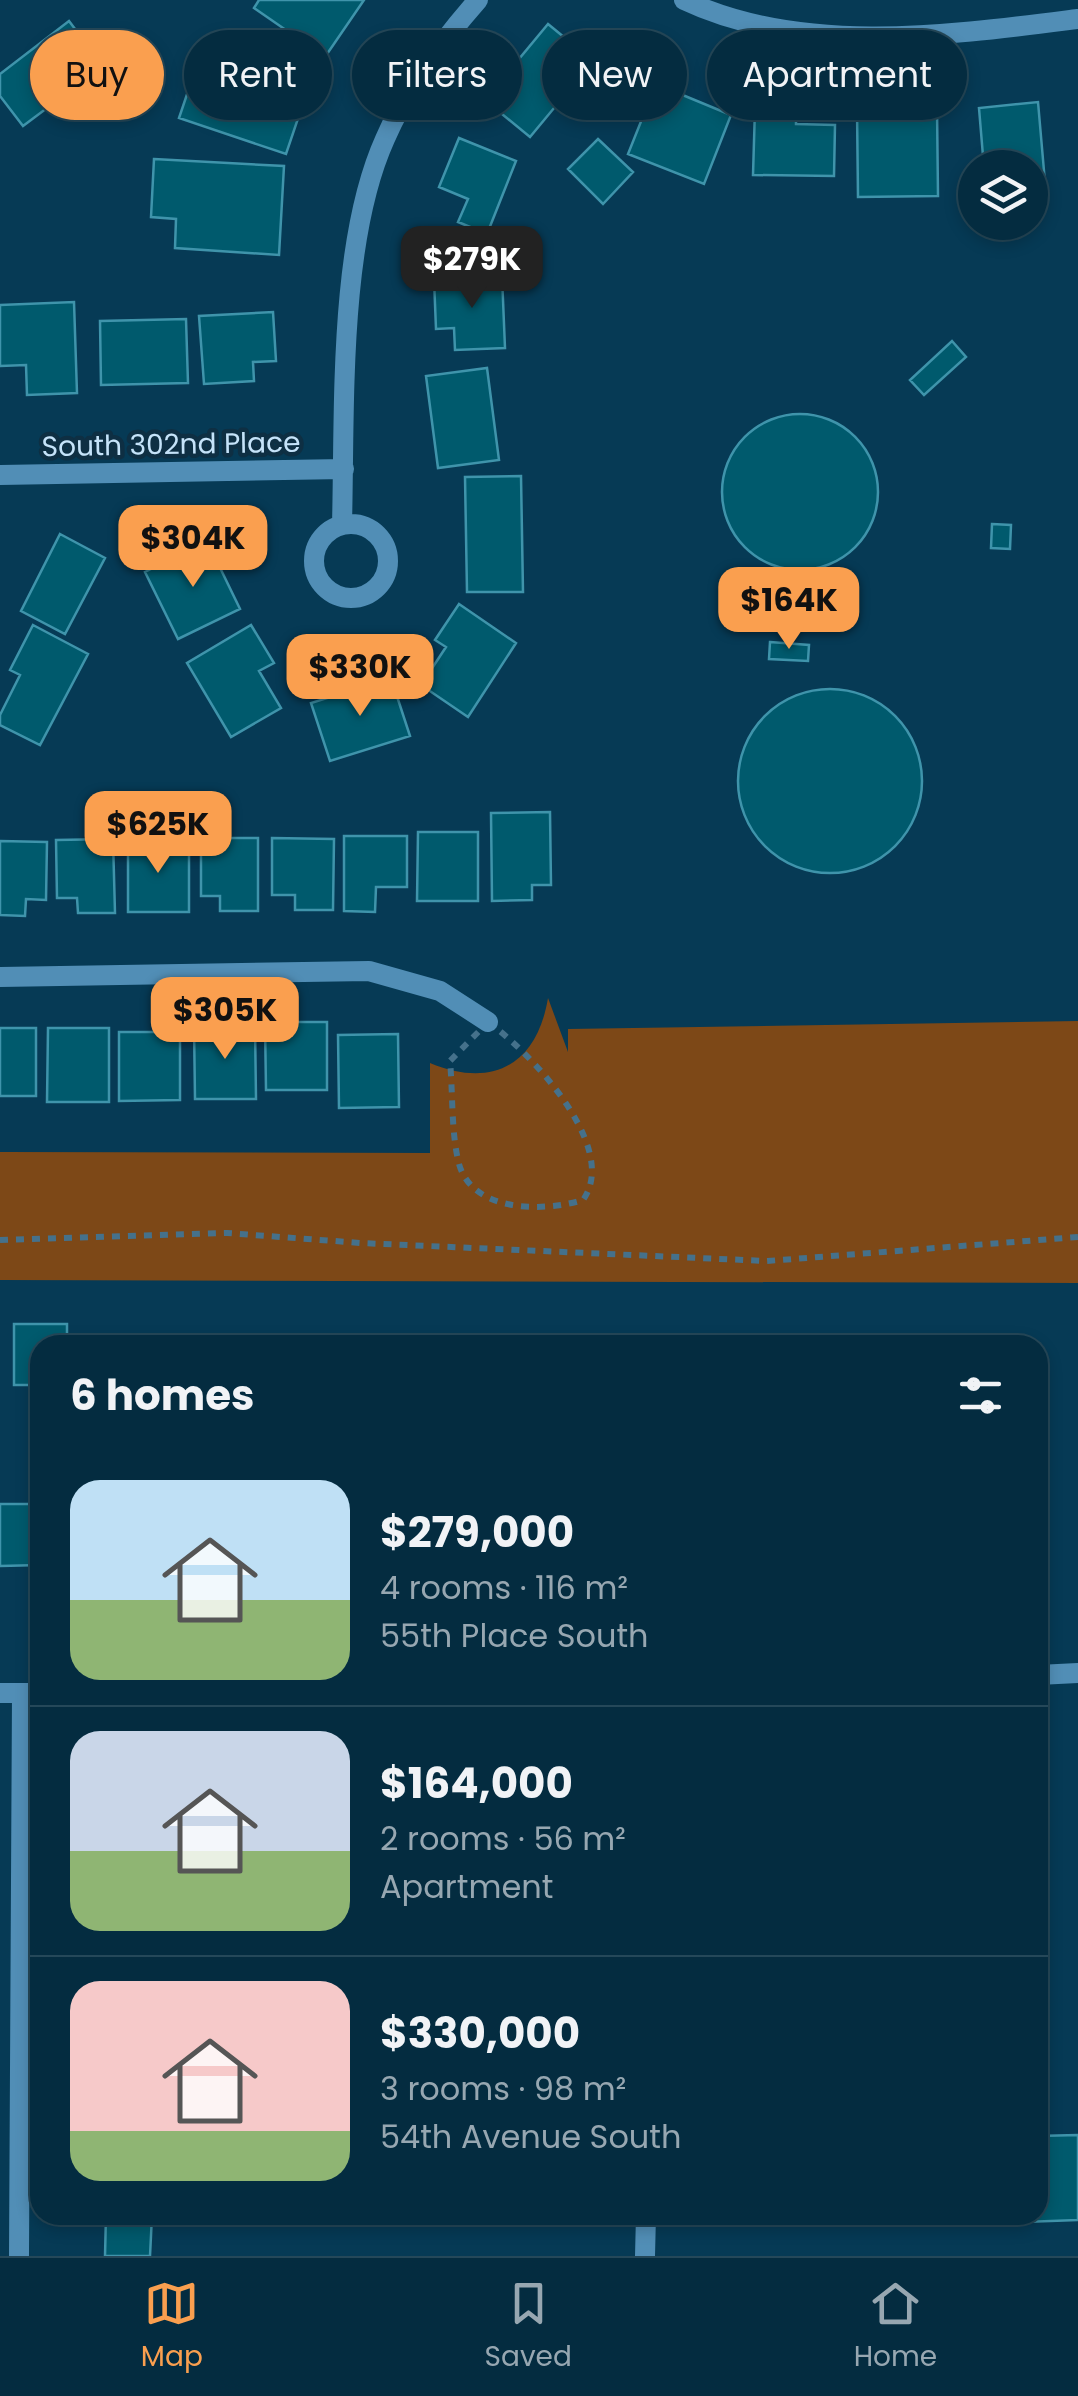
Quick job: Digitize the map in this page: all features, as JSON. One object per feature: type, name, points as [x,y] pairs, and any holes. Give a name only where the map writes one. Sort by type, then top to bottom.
[{"type":"street","points":[[342,524],[351,300],[364,209],[384,141],[420,74],[478,0]]},
{"type":"street","points":[[684,0],[728,21],[806,36],[1001,29],[1078,19]]},
{"type":"street","name":"South 302nd Place","points":[[0,475],[344,468]]},
{"type":"street","points":[[0,977],[369,971],[440,992],[488,1022]]},
{"type":"street","points":[[1048,1675],[1078,1674]]},
{"type":"street","points":[[0,1694],[30,1693]]},
{"type":"street","points":[[19,2256],[30,1740]]},
{"type":"street","points":[[646,2225],[646,2256]]},
{"type":"path","points":[[488,1022],[522,1046],[584,1131],[590,1181],[583,1200],[564,1206],[513,1206],[491,1198],[467,1182],[459,1163],[450,1062],[488,1022]]},
{"type":"path","points":[[0,1240],[227,1233],[361,1243],[768,1261],[1078,1238]]},
{"type":"shaded area","points":[[548,998],[568,1052],[568,1029],[1078,1021],[1078,1283],[0,1280],[0,1152],[430,1153],[430,1063],[473,1073],[492,1072],[508,1065],[534,1040]]},
{"type":"building","points":[[259,0],[364,0],[332,47],[332,30],[286,30],[254,8]]},
{"type":"building","points":[[69,21],[76,30],[57,30]]},
{"type":"building","points":[[542,31],[544,120],[530,137],[509,120],[522,120],[522,55]]},
{"type":"building","points":[[30,51],[31,120],[23,126],[0,96],[0,74]]},
{"type":"building","points":[[687,97],[707,105],[707,120],[729,120],[704,184],[628,154],[642,120],[687,120]]},
{"type":"building","points":[[1038,102],[1042,150],[982,150],[979,108]]},
{"type":"building","points":[[185,120],[297,120],[286,154]]},
{"type":"building","points":[[755,120],[835,125],[834,176],[753,175]]},
{"type":"building","points":[[857,120],[937,120],[938,196],[858,197]]},
{"type":"building","points":[[459,138],[516,161],[487,234],[458,222],[468,199],[439,187]]},
{"type":"building","points":[[598,139],[633,172],[603,204],[568,169]]},
{"type":"building","points":[[154,159],[284,166],[279,255],[175,248],[176,219],[151,217]]},
{"type":"building","points":[[502,276],[505,348],[455,350],[454,328],[436,329],[434,279]]},
{"type":"building","points":[[74,302],[77,393],[27,395],[26,365],[0,366],[0,305]]},
{"type":"building","points":[[273,312],[276,361],[253,362],[254,381],[204,384],[199,316]]},
{"type":"building","points":[[186,319],[188,383],[101,385],[100,321]]},
{"type":"building","points":[[952,341],[966,357],[924,395],[910,380]]},
{"type":"building","points":[[487,368],[499,460],[438,468],[426,376]]},
{"type":"building","points":[[800,414],[830,420],[855,437],[872,462],[878,492],[872,522],[855,547],[830,564],[800,570],[770,564],[745,547],[728,522],[722,492],[728,462],[745,437],[770,420]]},
{"type":"building","points":[[521,476],[523,592],[467,592],[465,477]]},
{"type":"building","points":[[992,524],[1011,525],[1010,549],[991,548]]},
{"type":"building","points":[[60,534],[105,558],[65,634],[21,611]]},
{"type":"building","points":[[207,541],[240,609],[178,639],[145,572]]},
{"type":"building","points":[[459,604],[516,643],[468,717],[421,685],[446,647],[435,640]]},
{"type":"building","points":[[33,625],[88,654],[40,745],[0,725],[0,715],[20,675],[10,670]]},
{"type":"building","points":[[251,625],[274,663],[259,671],[281,708],[231,737],[187,663]]},
{"type":"building","points":[[770,642],[809,645],[808,661],[769,659]]},
{"type":"building","points":[[391,678],[410,736],[330,761],[311,703]]},
{"type":"building","points":[[830,689],[865,696],[895,716],[915,746],[922,781],[915,816],[895,846],[865,866],[830,873],[795,866],[765,846],[745,816],[738,781],[745,746],[765,716],[795,696]]},
{"type":"building","points":[[550,812],[551,885],[532,885],[532,900],[492,901],[491,813]]},
{"type":"building","points":[[418,832],[478,832],[478,901],[417,901]]},
{"type":"building","points":[[344,836],[407,836],[407,887],[376,887],[375,912],[344,911]]},
{"type":"building","points":[[201,838],[258,838],[258,911],[220,911],[220,896],[201,896]]},
{"type":"building","points":[[272,838],[334,839],[333,910],[295,910],[295,895],[272,895]]},
{"type":"building","points":[[113,839],[115,913],[78,913],[77,898],[57,898],[56,840]]},
{"type":"building","points":[[128,840],[189,841],[189,912],[128,912]]},
{"type":"building","points":[[0,841],[47,842],[46,900],[26,899],[25,916],[0,915]]},
{"type":"building","points":[[265,1022],[327,1022],[327,1090],[266,1090]]},
{"type":"building","points":[[255,1024],[256,1099],[195,1099],[194,1025]]},
{"type":"building","points":[[0,1028],[36,1028],[36,1096],[0,1096]]},
{"type":"building","points":[[48,1028],[109,1028],[109,1102],[47,1102]]},
{"type":"building","points":[[119,1032],[180,1032],[180,1100],[119,1101]]},
{"type":"building","points":[[398,1034],[399,1107],[339,1108],[338,1035]]},
{"type":"building","points":[[14,1324],[67,1324],[67,1335],[30,1335],[30,1385],[14,1385]]},
{"type":"building","points":[[0,1504],[30,1504],[30,1565],[0,1566]]},
{"type":"building","points":[[1078,2135],[1078,2220],[1048,2221],[1048,2136]]},
{"type":"building","points":[[106,2225],[152,2225],[150,2256],[105,2256]]}]
